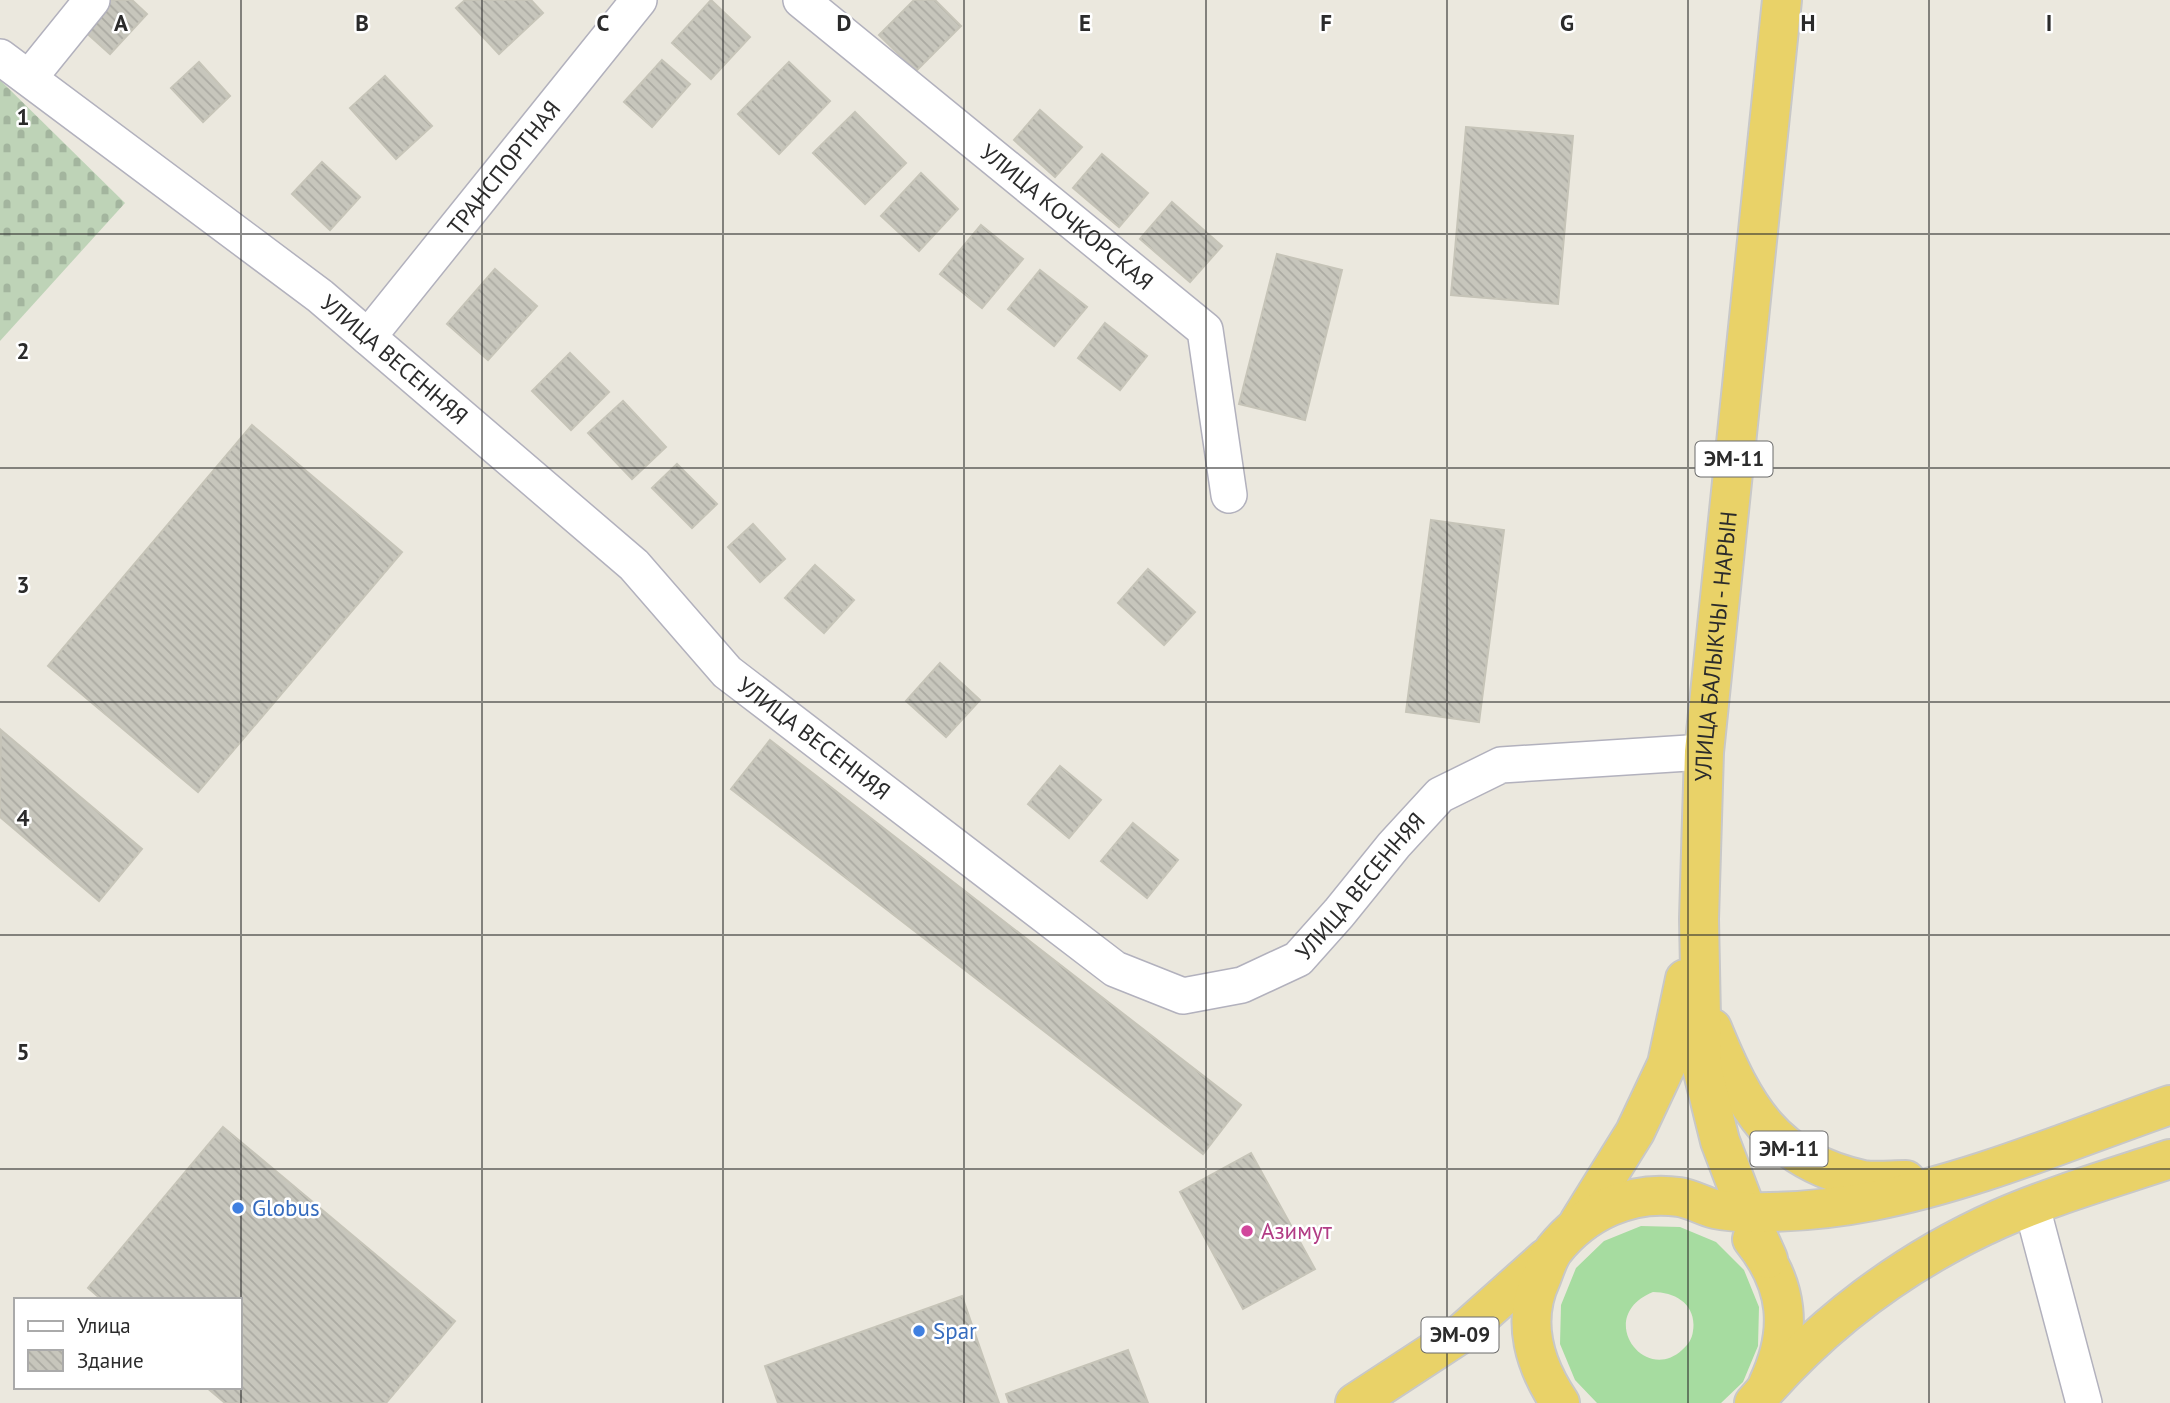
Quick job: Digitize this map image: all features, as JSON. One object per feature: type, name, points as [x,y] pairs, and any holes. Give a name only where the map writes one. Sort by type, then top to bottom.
[{"type":"highway","name":"УЛИЦА БАЛЫКЧЫ - НАРЫН","points":[[1759,1397],[1779,1360],[1785,1327],[1781,1293],[1768,1259],[1731,1210],[1720,1141],[1702,1068],[1699,919],[1704,752],[1782,0]]},
{"type":"highway","name":"УЛИЦА БАЛЫКЧЫ - НАРЫН","points":[[1565,1239],[1597,1197],[1635,1132],[1667,1064],[1699,919]]},
{"type":"highway","name":"ЭМ-11","points":[[1701,1001],[1732,1076],[1757,1118],[1788,1148],[1826,1170],[1866,1180],[1957,1180]]},
{"type":"highway","name":"ЭМ-11","points":[[1560,1403],[1544,1378],[1531,1336],[1535,1293],[1565,1239],[1608,1206],[1644,1196],[1681,1198],[1731,1210],[1808,1210],[1869,1202],[1957,1180],[2170,1105]]},
{"type":"highway","name":"ЭМ-11","points":[[1759,1397],[1843,1315],[1890,1279],[1945,1245],[2000,1219],[2170,1159]]},
{"type":"highway","name":"ЭМ-09","points":[[1355,1403],[1462,1333],[1565,1239]]},
{"type":"street","points":[[29,78],[92,0]]},
{"type":"street","name":"ТРАНСПОРТНАЯ","points":[[368,337],[639,0]]},
{"type":"street","name":"УЛИЦА КОЧКОРСКАЯ","points":[[801,0],[1205,330],[1229,495]]},
{"type":"street","name":"УЛИЦА ВЕСЕННЯЯ","points":[[0,57],[320,296],[634,565],[727,672],[1115,969],[1183,996],[1242,985],[1298,959],[1440,795],[1501,765],[1704,752]]},
{"type":"street","points":[[2032,1207],[2084,1403]]},
{"type":"green space","points":[[0,80],[125,203],[0,341]]},
{"type":"green space","points":[[1641,1226],[1680,1227],[1716,1242],[1744,1270],[1759,1307],[1758,1346],[1743,1382],[1721,1403],[1597,1403],[1575,1380],[1560,1344],[1561,1305],[1576,1268],[1604,1241]],"holes":[[[1653,1292],[1677,1297],[1688,1307],[1692,1314],[1693,1331],[1692,1337],[1682,1350],[1667,1359],[1653,1359],[1641,1353],[1631,1343],[1626,1330],[1627,1316],[1636,1303]]]},
{"type":"building","points":[[91,0],[132,0],[147,14],[110,54],[72,20]]},
{"type":"building","points":[[465,0],[531,0],[543,13],[499,54],[456,8]]},
{"type":"building","points":[[711,0],[750,37],[711,79],[672,43]]},
{"type":"building","points":[[914,0],[935,0],[961,26],[916,71],[879,35]]},
{"type":"building","points":[[662,60],[690,84],[652,127],[624,102]]},
{"type":"building","points":[[199,62],[230,96],[203,122],[171,88]]},
{"type":"building","points":[[789,62],[830,101],[779,154],[738,114]]},
{"type":"building","points":[[385,76],[432,126],[396,159],[350,108]]},
{"type":"building","points":[[1040,110],[1082,147],[1055,177],[1014,140]]},
{"type":"building","points":[[855,112],[906,163],[865,204],[813,153]]},
{"type":"building","points":[[1466,127],[1573,136],[1558,304],[1451,295]]},
{"type":"building","points":[[1102,154],[1148,193],[1119,227],[1073,188]]},
{"type":"building","points":[[322,162],[360,197],[330,230],[292,194]]},
{"type":"building","points":[[921,173],[958,209],[919,251],[881,216]]},
{"type":"building","points":[[1172,202],[1222,246],[1190,282],[1140,239]]},
{"type":"building","points":[[981,225],[1023,259],[982,308],[940,274]]},
{"type":"building","points":[[1277,254],[1342,270],[1305,420],[1239,404]]},
{"type":"building","points":[[495,269],[537,306],[488,360],[447,324]]},
{"type":"building","points":[[1040,270],[1087,307],[1054,346],[1008,309]]},
{"type":"building","points":[[1105,323],[1147,356],[1120,390],[1078,358]]},
{"type":"building","points":[[570,353],[609,392],[571,430],[532,391]]},
{"type":"building","points":[[623,401],[666,447],[632,479],[588,433]]},
{"type":"building","points":[[252,425],[402,552],[198,792],[48,666]]},
{"type":"building","points":[[677,464],[717,504],[692,528],[652,488]]},
{"type":"building","points":[[1431,520],[1504,530],[1479,722],[1406,712]]},
{"type":"building","points":[[753,524],[785,559],[760,582],[728,547]]},
{"type":"building","points":[[815,565],[854,600],[824,633],[785,598]]},
{"type":"building","points":[[1148,569],[1195,612],[1164,645],[1118,603]]},
{"type":"building","points":[[940,663],[980,700],[946,737],[906,701]]},
{"type":"building","points":[[1,730],[142,849],[99,901],[0,817]]},
{"type":"building","points":[[770,740],[1241,1105],[1203,1154],[731,789]]},
{"type":"building","points":[[1060,766],[1101,800],[1069,838],[1028,804]]},
{"type":"building","points":[[1133,823],[1178,860],[1147,898],[1101,861]]},
{"type":"building","name":"Globus","points":[[223,1127],[455,1321],[386,1403],[225,1403],[208,1389],[242,1389],[242,1298],[100,1298],[88,1288]]},
{"type":"building","name":"Азимут","points":[[1251,1153],[1315,1269],[1243,1309],[1180,1192]]},
{"type":"building","name":"Spar","points":[[962,1296],[999,1403],[778,1403],[765,1366]]},
{"type":"building","points":[[1128,1350],[1148,1403],[1009,1403],[1006,1394]]},
{"type":"place","name":"Globus","points":[[238,1208]]},
{"type":"place","name":"Азимут","points":[[1247,1231]]},
{"type":"place","name":"Spar","points":[[919,1331]]}]
